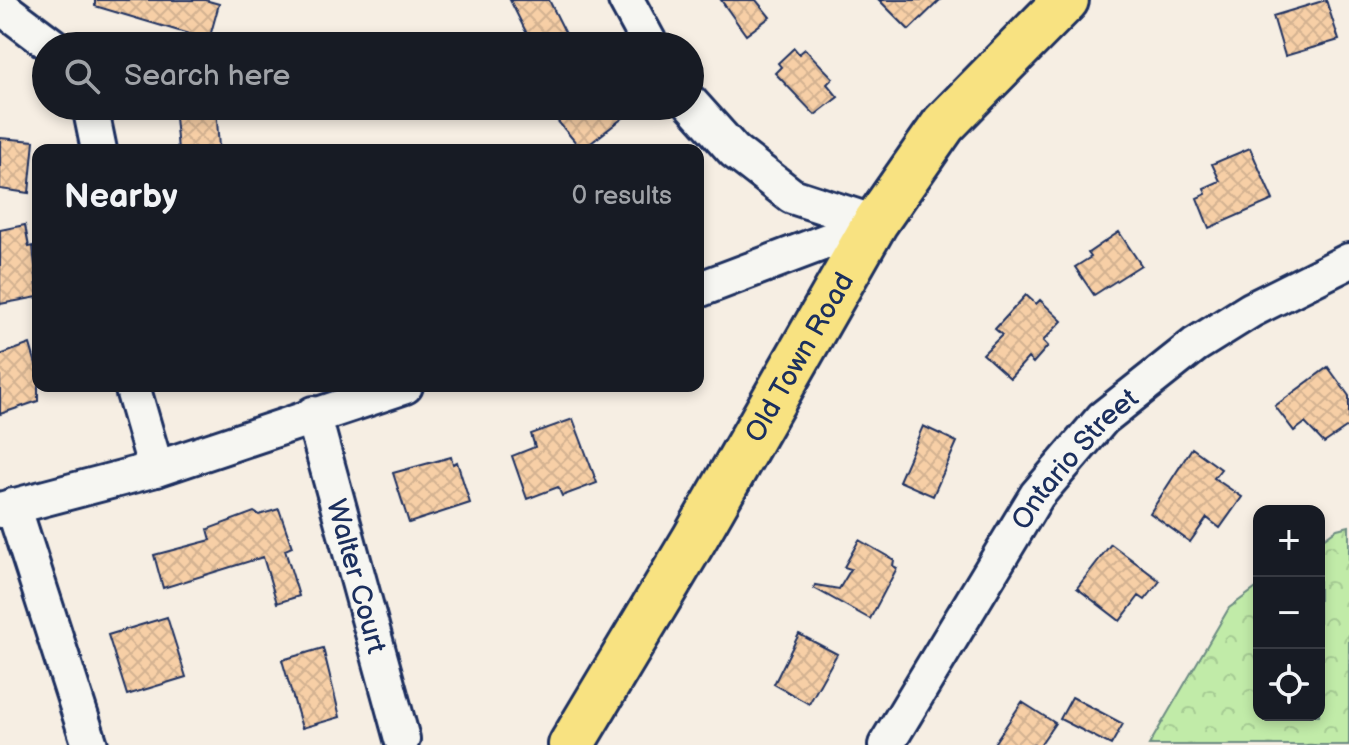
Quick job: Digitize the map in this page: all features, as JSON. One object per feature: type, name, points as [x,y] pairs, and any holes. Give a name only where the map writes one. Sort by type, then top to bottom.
[{"type":"main road","name":"Old Town Road","points":[[571,745],[875,223],[944,124],[1066,0]]},
{"type":"street","points":[[626,0],[643,32]]},
{"type":"street","points":[[0,6],[34,32]]},
{"type":"street","points":[[704,118],[734,151],[792,196],[875,223]]},
{"type":"street","points":[[93,120],[98,144]]},
{"type":"street","points":[[704,288],[875,223]]},
{"type":"street","name":"Ontario Street","points":[[886,745],[1037,495],[1103,418],[1195,345],[1251,310],[1349,261]]},
{"type":"street","points":[[134,392],[156,469]]},
{"type":"street","points":[[90,745],[7,508],[156,469],[385,392]]},
{"type":"street","name":"Walter Court","points":[[313,414],[402,739]]},
{"type":"green space","points":[[1349,526],[1349,745],[1149,745],[1229,608],[1253,590],[1253,721],[1325,721],[1325,538],[1337,529]]},
{"type":"building","points":[[95,0],[205,0],[219,4],[211,32],[182,32],[95,6]]},
{"type":"building","points":[[510,0],[549,0],[565,32],[526,32]]},
{"type":"building","points":[[721,0],[756,0],[770,17],[746,35]]},
{"type":"building","points":[[879,0],[940,0],[909,30]]},
{"type":"building","points":[[1326,0],[1339,40],[1285,56],[1273,16]]},
{"type":"building","points":[[794,48],[799,54],[805,49],[833,78],[827,84],[838,97],[815,115],[775,73],[781,67],[778,63]]},
{"type":"building","points":[[175,120],[217,120],[219,144],[177,144]]},
{"type":"building","points":[[557,120],[620,120],[590,144],[577,144]]},
{"type":"building","points":[[0,138],[34,141],[29,193],[0,189]]},
{"type":"building","points":[[1250,148],[1273,200],[1209,228],[1197,198],[1206,194],[1204,188],[1220,181],[1212,164]]},
{"type":"building","points":[[25,225],[29,247],[32,246],[32,298],[0,304],[0,230]]},
{"type":"building","points":[[1119,232],[1141,265],[1094,295],[1075,267],[1091,257],[1088,253]]},
{"type":"building","points":[[1026,295],[1036,304],[1040,300],[1062,321],[1043,341],[1048,346],[1033,363],[1028,358],[1010,378],[983,354],[1002,335],[995,329]]},
{"type":"building","points":[[30,344],[32,392],[38,392],[38,401],[0,414],[0,355]]},
{"type":"building","points":[[1328,367],[1349,396],[1349,426],[1324,443],[1305,423],[1294,431],[1275,406]]},
{"type":"building","points":[[573,419],[597,483],[562,496],[558,487],[527,499],[512,456],[535,447],[531,434]]},
{"type":"building","points":[[923,426],[957,442],[933,496],[899,481]]},
{"type":"building","points":[[1192,448],[1221,469],[1214,478],[1242,497],[1220,528],[1207,518],[1190,542],[1150,513]]},
{"type":"building","points":[[451,457],[453,464],[457,462],[470,503],[409,523],[393,473]]},
{"type":"building","points":[[279,509],[292,547],[285,550],[299,596],[277,603],[263,557],[163,588],[154,555],[211,540],[208,529],[254,512],[259,515]]},
{"type":"building","points":[[859,540],[894,560],[893,566],[897,568],[870,619],[814,588],[815,585],[839,589],[851,569],[844,567]]},
{"type":"building","points":[[1111,544],[1160,581],[1145,600],[1139,596],[1120,621],[1077,588]]},
{"type":"building","points":[[167,617],[186,677],[127,695],[108,635]]},
{"type":"building","points":[[799,634],[837,654],[809,704],[774,684]]},
{"type":"building","points":[[323,648],[340,717],[302,728],[282,660]]},
{"type":"building","points":[[1072,697],[1123,724],[1111,745],[1060,719]]},
{"type":"building","points":[[1022,702],[1055,723],[1040,745],[993,745]]}]
